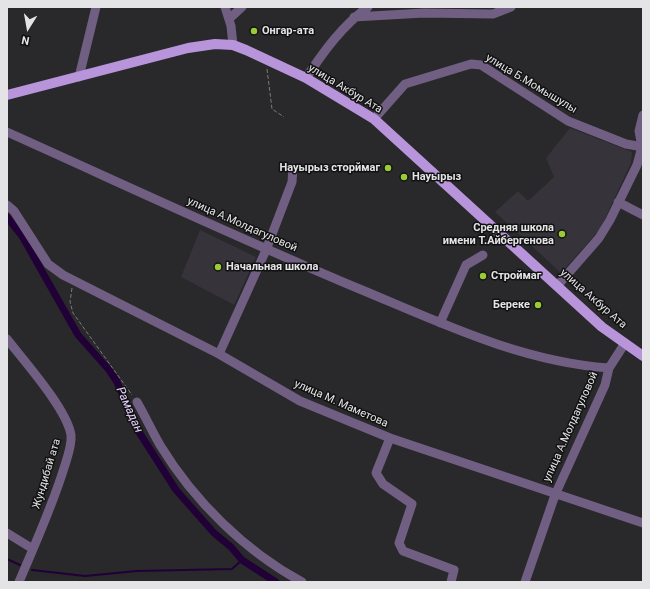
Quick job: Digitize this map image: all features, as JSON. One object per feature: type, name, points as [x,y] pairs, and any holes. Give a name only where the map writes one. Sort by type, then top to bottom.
[{"type":"main road","name":"улица Акбур Ата","points":[[7,95],[188,48],[215,44],[233,46],[306,78],[374,119],[558,285],[602,327],[643,356]]},
{"type":"street","points":[[79,77],[96,7]]},
{"type":"street","points":[[225,7],[229,19],[233,46]]},
{"type":"street","points":[[229,19],[242,7]]},
{"type":"street","points":[[306,78],[328,46],[354,18],[368,7]]},
{"type":"street","points":[[354,18],[424,12],[493,14],[511,7]]},
{"type":"street","name":"улица Б.Момышулы","points":[[374,119],[405,84],[471,64],[481,65],[568,121],[626,144],[642,147]]},
{"type":"street","points":[[558,285],[599,238],[618,202],[636,165],[642,147],[639,131],[643,115]]},
{"type":"street","name":"улица А.Молдагуловой","points":[[7,132],[266,250],[440,323],[533,356],[579,366],[609,368]]},
{"type":"street","points":[[218,354],[266,250],[292,182],[293,168]]},
{"type":"street","points":[[618,202],[643,215]]},
{"type":"street","name":"улица М. Маметова","points":[[7,205],[14,211],[48,264],[74,280],[218,354],[300,401],[390,438],[555,495],[643,523]]},
{"type":"street","points":[[440,323],[466,265],[483,255]]},
{"type":"street","name":"Жундибай ата","points":[[7,339],[55,402],[64,417],[71,435],[70,448],[55,497],[19,582]]},
{"type":"street","name":"улица А.Молдагуловой","points":[[525,582],[555,495],[605,385],[609,368],[625,343]]},
{"type":"street","points":[[137,402],[160,445],[178,471],[203,502],[260,556],[302,582]]},
{"type":"street","points":[[390,438],[376,472],[383,484],[412,504],[400,543],[404,551],[454,570],[451,582]]},
{"type":"street","points":[[7,533],[33,549]]},
{"type":"path","points":[[269,61],[266,72],[272,109],[284,118]]},
{"type":"path","points":[[74,280],[70,302],[73,312],[137,402]]},
{"type":"shaded area","points":[[570,128],[632,152],[631,163],[600,229],[561,273],[495,212],[518,191],[528,201],[554,177],[546,158]]},
{"type":"shaded area","name":"Начальная школа","points":[[200,230],[256,257],[234,305],[181,277]]},
{"type":"waterway","name":"Рамадан","points":[[7,217],[22,236],[78,335],[109,370],[117,382],[137,429],[176,490],[214,533],[231,547],[242,560],[276,582]]},
{"type":"waterway","points":[[7,559],[20,565]]},
{"type":"waterway","points":[[32,570],[85,576],[137,571],[232,569],[242,560]]},
{"type":"place","name":"Онгар-ата","points":[[254,31]]},
{"type":"place","name":"Науырыз сторймаг","points":[[388,168]]},
{"type":"place","name":"Науырыз","points":[[404,177]]},
{"type":"place","name":"Средняя школа имени Т.Айбергенова","points":[[562,234]]},
{"type":"place","name":"Начальная школа","points":[[218,267]]},
{"type":"place","name":"Строймаг","points":[[483,276]]},
{"type":"place","name":"Береке","points":[[538,305]]}]
